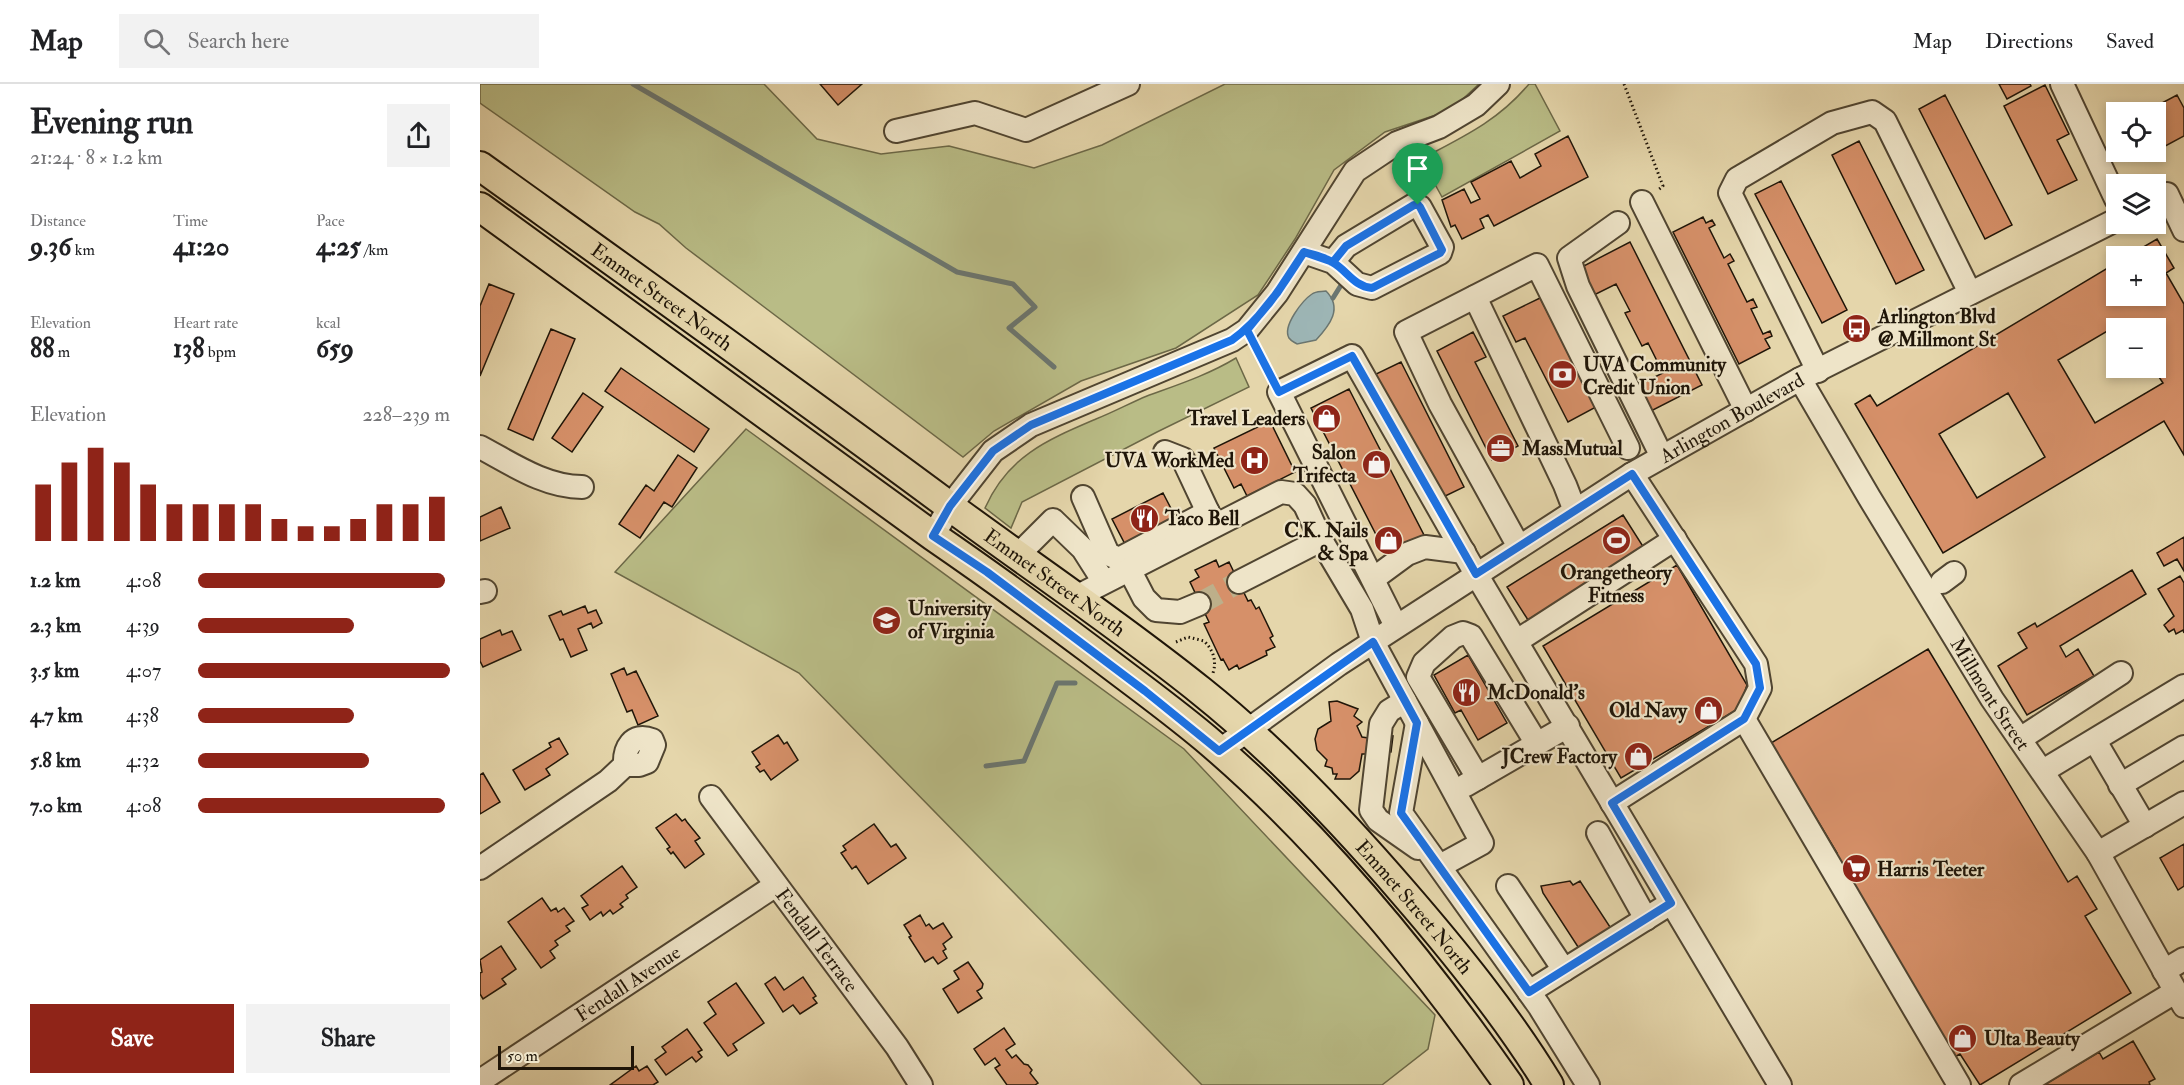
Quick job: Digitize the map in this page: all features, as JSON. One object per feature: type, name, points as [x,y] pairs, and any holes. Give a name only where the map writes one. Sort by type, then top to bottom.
[{"type":"main road","name":"Emmet Street North","points":[[480,166],[1076,597],[1200,690],[1247,730],[1298,778],[1368,852],[1438,932],[1492,1003],[1549,1085]]},
{"type":"main road","name":"Emmet Street North","points":[[480,207],[933,536],[987,572],[1136,684],[1219,751],[1278,806],[1349,881],[1441,991],[1509,1085]]},
{"type":"street","points":[[896,131],[975,113],[1026,130],[1128,84]]},
{"type":"street","points":[[933,536],[950,506],[993,451],[1031,425],[1232,340],[1247,330],[1277,293],[1355,171],[1396,143],[1439,127],[1476,105],[1498,84]]},
{"type":"street","points":[[2062,84],[2106,178]]},
{"type":"street","name":"Millmont Street","points":[[1970,293],[1886,121],[1872,112],[1832,123],[1737,179],[1730,193],[1809,375],[1937,608],[1992,699],[2098,853],[2180,999]]},
{"type":"street","points":[[2169,193],[2184,230]]},
{"type":"street","points":[[1642,202],[1746,410]]},
{"type":"street","points":[[1304,252],[1333,262],[1357,284],[1372,288],[1440,253],[1442,247],[1420,207],[1414,205],[1346,246],[1333,262]]},
{"type":"street","points":[[1618,223],[1569,258],[1578,286],[1662,457]]},
{"type":"street","name":"Arlington Boulevard","points":[[1219,751],[1396,626],[1632,474],[1809,375],[2106,225]]},
{"type":"street","points":[[1519,547],[1440,404],[1406,332],[1537,265],[1628,448]]},
{"type":"street","points":[[1475,297],[1565,485],[1575,511]]},
{"type":"street","points":[[1396,626],[1279,392],[1352,356],[1476,574],[1780,1085]]},
{"type":"street","points":[[480,447],[550,483],[566,487],[582,487]]},
{"type":"street","points":[[1165,452],[1183,459],[1211,519]]},
{"type":"street","points":[[1612,803],[1744,719],[1760,688],[1756,664],[1632,474]]},
{"type":"street","points":[[1083,497],[1108,554],[1119,559],[1211,519],[1281,492],[1295,494],[1305,505],[1321,540],[1362,609],[1373,642],[1482,843],[1440,866]]},
{"type":"street","points":[[1018,555],[1054,517],[1083,549],[1104,582]]},
{"type":"street","points":[[1076,597],[1129,569],[1211,519]]},
{"type":"street","points":[[1239,582],[1321,540]]},
{"type":"street","points":[[1517,641],[1675,540]]},
{"type":"street","points":[[1372,579],[1407,554],[1425,547],[1464,552]]},
{"type":"street","points":[[1129,569],[1143,598],[1156,610],[1180,612],[1199,604]]},
{"type":"street","points":[[1478,777],[1418,677],[1424,663],[1453,637],[1463,633],[1471,636],[1537,744]]},
{"type":"street","points":[[2020,739],[2121,673]]},
{"type":"street","points":[[2043,771],[2184,686]]},
{"type":"street","points":[[1405,701],[1389,711],[1381,724],[1371,810],[1378,820],[1404,837],[1440,866]]},
{"type":"street","points":[[1744,719],[1959,1085]]},
{"type":"street","points":[[1417,723],[1401,813],[1529,992],[1588,1085]]},
{"type":"street","points":[[1454,791],[1568,726]]},
{"type":"street","points":[[2095,741],[2145,826]]},
{"type":"street","points":[[2120,785],[2184,747]]},
{"type":"street","points":[[480,868],[609,781],[625,765]]},
{"type":"street","name":"Fendall Terrace","points":[[711,797],[897,1047],[921,1085]]},
{"type":"street","points":[[2098,853],[2184,803]]},
{"type":"street","points":[[1598,833],[1646,919]]},
{"type":"street","name":"Fendall Avenue","points":[[480,1081],[776,885]]},
{"type":"street","points":[[1508,886],[1564,970]]},
{"type":"street","points":[[1529,992],[1671,903]]},
{"type":"street","points":[[2164,970],[2184,959]]},
{"type":"street","points":[[2021,1085],[2180,999]]},
{"type":"path","points":[[1624,84],[1663,186],[1642,202]]},
{"type":"path","points":[[1247,330],[1279,392]]},
{"type":"path","points":[[1171,648],[1179,640],[1193,638],[1204,641],[1214,650],[1215,666]]},
{"type":"green space","points":[[480,84],[764,84],[817,139],[881,154],[949,146],[1034,168],[1102,145],[1225,84],[1479,84],[1451,110],[1385,132],[1334,170],[1295,239],[1258,295],[1176,348],[1081,381],[994,431],[963,457],[686,248],[659,224],[635,212],[480,103]]},
{"type":"green space","points":[[1529,84],[1535,84],[1560,131],[1442,197],[1421,159],[1492,118]]},
{"type":"green space","points":[[1236,358],[1249,387],[1022,502],[1011,528],[985,508],[1005,475],[1017,463],[1045,443],[1141,399],[1203,375]]},
{"type":"green space","points":[[746,429],[1184,749],[1435,1015],[1428,1049],[1382,1085],[1202,1085],[799,673],[615,572]]},
{"type":"water","points":[[1326,291],[1334,304],[1330,322],[1316,340],[1297,344],[1289,338],[1288,333],[1288,327],[1294,314],[1312,294]]},
{"type":"building","points":[[820,84],[862,84],[838,105]]},
{"type":"building","points":[[1999,84],[2030,84],[2031,86],[2007,99]]},
{"type":"building","points":[[2045,85],[2069,134],[2057,140],[2077,180],[2048,194],[2004,106]]},
{"type":"building","points":[[1945,95],[2012,225],[1985,239],[1919,109]]},
{"type":"building","points":[[2177,95],[2184,108],[2184,136],[2166,146],[2166,102],[2164,102]]},
{"type":"building","points":[[1568,136],[1588,177],[1494,226],[1488,215],[1480,219],[1484,228],[1462,239],[1455,225],[1451,227],[1442,200],[1464,189],[1471,203],[1480,199],[1471,182],[1511,161],[1520,178],[1541,166],[1535,154]]},
{"type":"building","points":[[1859,141],[1924,270],[1896,284],[1832,155]]},
{"type":"building","points":[[1781,181],[1847,310],[1822,323],[1755,194]]},
{"type":"building","points":[[1703,217],[1706,223],[1712,220],[1715,225],[1709,228],[1724,258],[1730,254],[1734,261],[1728,264],[1747,302],[1753,299],[1757,307],[1751,309],[1763,334],[1770,331],[1772,336],[1765,339],[1770,348],[1739,364],[1673,232]]},
{"type":"building","points":[[2157,239],[2161,246],[2145,246]]},
{"type":"building","points":[[1630,242],[1702,385],[1649,412],[1636,386],[1663,373],[1648,343],[1642,346],[1625,313],[1630,311],[1616,284],[1590,297],[1576,270]]},
{"type":"building","points":[[2166,254],[2174,268],[2166,273]]},
{"type":"building","points":[[2106,269],[2106,306],[2166,306],[2166,273],[2184,304],[2184,455],[2164,421],[1943,553],[1855,404],[1870,395],[1877,406]],"holes":[[[2008,393],[2045,457],[1977,498],[1939,434]]]},
{"type":"building","points":[[489,284],[514,294],[480,376],[480,306]]},
{"type":"building","name":"UVA Community Credit Union","points":[[1540,298],[1596,407],[1568,422],[1525,338],[1516,342],[1503,316]]},
{"type":"building","points":[[551,329],[575,339],[533,440],[508,429]]},
{"type":"building","points":[[1473,332],[1486,357],[1475,362],[1518,446],[1492,460],[1437,351]]},
{"type":"building","points":[[1401,362],[1464,487],[1437,500],[1374,375]]},
{"type":"building","points":[[621,368],[709,429],[694,452],[605,391]]},
{"type":"building","points":[[1349,389],[1425,537],[1387,556],[1311,408]]},
{"type":"building","points":[[583,393],[603,407],[572,452],[552,438]]},
{"type":"building","name":"UVA WorkMed","points":[[1270,421],[1295,472],[1247,496],[1241,484],[1234,488],[1214,448]]},
{"type":"building","points":[[678,455],[697,468],[672,507],[664,502],[640,538],[619,524],[646,485],[654,491]]},
{"type":"building","points":[[1163,493],[1178,522],[1127,548],[1112,519]]},
{"type":"building","points":[[501,507],[510,528],[480,541],[480,517]]},
{"type":"building","points":[[1623,515],[1644,548],[1528,620],[1507,587]]},
{"type":"building","points":[[2184,537],[2184,571],[2177,559],[2164,566],[2157,553]]},
{"type":"building","points":[[1216,560],[1219,567],[1229,562],[1248,601],[1251,600],[1256,609],[1259,607],[1273,636],[1270,638],[1275,647],[1266,651],[1267,655],[1239,669],[1237,665],[1229,670],[1223,659],[1221,660],[1204,624],[1209,622],[1190,582],[1199,577],[1195,570]]},
{"type":"building","points":[[1677,565],[1747,685],[1743,697],[1745,705],[1621,778],[1543,646]]},
{"type":"building","points":[[2132,570],[2146,594],[2060,646],[2066,657],[2078,649],[2094,676],[2027,715],[1998,666],[2027,648],[2018,633],[2035,623],[2037,627]]},
{"type":"building","points":[[2180,576],[2184,583],[2184,633],[2183,630],[2176,634],[2174,629],[2169,632],[2164,625],[2174,616],[2158,589]]},
{"type":"building","points":[[585,606],[588,613],[596,610],[602,623],[593,628],[591,623],[578,629],[587,650],[571,657],[549,616],[561,611],[563,615]]},
{"type":"building","points":[[500,630],[502,635],[512,631],[521,650],[483,667],[480,661],[480,639]]},
{"type":"building","points":[[1928,649],[2068,882],[2077,876],[2097,909],[2085,916],[2131,993],[1980,1085],[1960,1054],[1951,1059],[1830,857],[1837,853],[1771,743]]},
{"type":"building","name":"McDonald's","points":[[1468,655],[1507,723],[1478,740],[1461,710],[1455,713],[1434,675]]},
{"type":"building","points":[[624,668],[627,675],[636,671],[658,716],[638,725],[632,710],[627,712],[611,674]]},
{"type":"building","points":[[1337,701],[1358,709],[1354,716],[1362,722],[1357,726],[1362,737],[1375,739],[1379,734],[1393,736],[1391,752],[1378,750],[1372,754],[1362,754],[1359,771],[1350,779],[1335,779],[1337,774],[1333,774],[1332,768],[1325,766],[1327,760],[1317,750],[1315,739],[1318,729],[1331,721],[1329,702]]},
{"type":"building","points":[[778,735],[784,744],[787,742],[798,760],[771,780],[764,770],[760,772],[756,767],[760,764],[752,752]]},
{"type":"building","points":[[559,738],[568,754],[546,769],[550,775],[525,790],[513,770],[551,747],[549,743]]},
{"type":"building","points":[[483,773],[500,802],[480,814],[480,775]]},
{"type":"building","points":[[676,814],[682,821],[685,819],[700,838],[695,841],[704,854],[685,868],[673,852],[671,854],[667,849],[670,847],[656,828]]},
{"type":"building","points":[[874,824],[891,847],[896,844],[906,858],[868,884],[856,866],[852,869],[841,853],[846,850],[843,846]]},
{"type":"building","points":[[2184,844],[2184,886],[2178,890],[2160,858]]},
{"type":"building","points":[[622,866],[637,887],[626,895],[628,898],[620,904],[623,907],[613,914],[610,910],[603,916],[601,912],[590,920],[582,908],[588,905],[581,896]]},
{"type":"building","points":[[1570,881],[1573,885],[1580,881],[1612,930],[1580,950],[1543,893],[1541,886]]},
{"type":"building","points":[[542,898],[551,911],[556,908],[558,912],[564,908],[574,921],[566,926],[570,931],[555,941],[558,945],[550,951],[555,958],[541,968],[508,922]]},
{"type":"building","points":[[920,915],[926,926],[929,924],[933,929],[943,923],[952,937],[943,944],[946,949],[943,951],[947,958],[938,964],[933,957],[925,962],[904,925]]},
{"type":"building","points":[[501,946],[516,969],[502,979],[506,984],[483,999],[480,994],[480,973],[482,972],[480,960]]},
{"type":"building","points":[[968,962],[983,984],[982,988],[977,991],[982,998],[958,1013],[943,989],[959,979],[954,971]]},
{"type":"building","points":[[775,977],[784,990],[803,977],[816,996],[813,998],[817,1003],[800,1014],[793,1005],[783,1012],[765,984]]},
{"type":"building","points":[[736,983],[764,1023],[733,1044],[737,1050],[728,1056],[704,1023],[716,1014],[708,1002]]},
{"type":"building","points":[[1004,1028],[1015,1044],[1006,1050],[1012,1058],[1016,1055],[1028,1065],[1032,1070],[1030,1073],[1038,1083],[1035,1085],[1007,1085],[995,1068],[1000,1065],[995,1058],[985,1065],[974,1049]]},
{"type":"building","points":[[687,1029],[702,1050],[698,1052],[702,1057],[696,1062],[692,1057],[666,1075],[655,1060],[666,1052],[662,1047]]},
{"type":"building","points":[[2133,1041],[2155,1079],[2149,1082],[2150,1085],[2044,1085],[2099,1052],[2103,1059]]},
{"type":"building","points":[[636,1066],[639,1071],[647,1066],[658,1082],[653,1085],[610,1085]]},
{"type":"waterway","points":[[633,84],[957,272],[1013,284],[1035,307],[1009,328],[1054,367]]},
{"type":"waterway","points":[[1333,298],[1343,282]]},
{"type":"waterway","points":[[986,766],[1024,761],[1057,683],[1075,683]]},
{"type":"tunnel","points":[[1199,604],[1239,582]]},
{"type":"place","name":"Arlington Blvd @ Millmont St","points":[[1857,328]]},
{"type":"place","name":"UVA Community Credit Union","points":[[1562,375]]},
{"type":"place","name":"Travel Leaders","points":[[1326,418]]},
{"type":"place","name":"MassMutual","points":[[1501,448]]},
{"type":"place","name":"UVA WorkMed","points":[[1255,460]]},
{"type":"place","name":"Salon Trifecta","points":[[1377,464]]},
{"type":"place","name":"Taco Bell","points":[[1144,518]]},
{"type":"place","name":"C.K. Nails & Spa","points":[[1389,541]]},
{"type":"place","name":"Orangetheory Fitness","points":[[1616,541]]},
{"type":"place","name":"University of Virginia","points":[[887,620]]},
{"type":"place","name":"McDonald's","points":[[1466,692]]},
{"type":"place","name":"Old Navy","points":[[1708,710]]},
{"type":"place","name":"JCrew Factory","points":[[1638,756]]},
{"type":"place","name":"Harris Teeter","points":[[1856,869]]},
{"type":"place","name":"Ulta Beauty","points":[[1963,1038]]},
{"type":"route","points":[[1418,205],[1414,205],[1346,246],[1333,262],[1304,252],[1277,293],[1247,330],[1232,340],[1031,425],[993,451],[950,506],[933,536],[987,572],[1145,691],[1219,751],[1373,642],[1417,723],[1401,813],[1529,992],[1671,903],[1612,803],[1744,719],[1760,688],[1756,664],[1632,474],[1476,574],[1352,356],[1279,392],[1247,330],[1277,293],[1304,252],[1324,259],[1333,262],[1357,284],[1364,288],[1372,288],[1442,250],[1418,205]]}]
